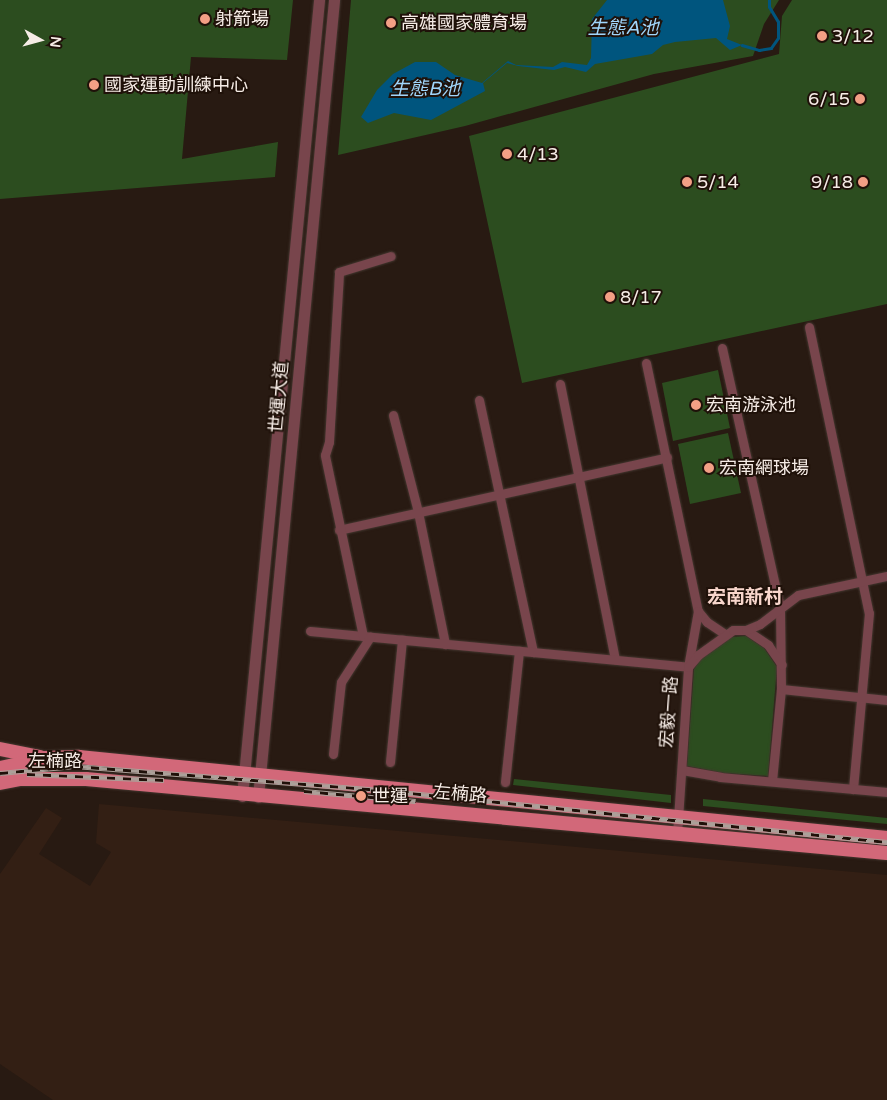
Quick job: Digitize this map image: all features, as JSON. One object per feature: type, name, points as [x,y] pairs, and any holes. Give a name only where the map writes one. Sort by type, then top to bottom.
[{"type":"main road","points":[[0,749],[46,758]]},
{"type":"main road","name":"左楠路","points":[[46,758],[79,756],[887,838]]},
{"type":"main road","points":[[0,768],[46,758]]},
{"type":"main road","name":"左楠路","points":[[0,783],[21,779],[86,779],[242,796],[887,853]]},
{"type":"street","name":"世運大道","points":[[242,796],[318,0]]},
{"type":"street","name":"世運大道","points":[[258,797],[334,0]]},
{"type":"street","points":[[333,754],[341,682],[366,637],[339,530],[325,455],[329,442],[339,272],[391,256]]},
{"type":"street","points":[[809,327],[869,613],[853,789]]},
{"type":"street","points":[[722,348],[780,607],[781,689],[772,781]]},
{"type":"street","points":[[310,631],[688,667],[698,611],[646,363]]},
{"type":"street","points":[[560,384],[615,660]]},
{"type":"street","points":[[479,400],[533,652]]},
{"type":"street","points":[[393,415],[418,512],[445,644]]},
{"type":"street","points":[[339,530],[667,457]]},
{"type":"street","name":"宏毅一路","points":[[677,834],[688,667],[698,655],[725,634],[733,630],[746,630],[760,624],[780,607],[802,594],[887,576]]},
{"type":"street","points":[[698,611],[725,634]]},
{"type":"street","points":[[746,630],[768,645],[782,665]]},
{"type":"street","points":[[390,762],[402,640]]},
{"type":"street","points":[[505,782],[519,651]]},
{"type":"street","points":[[781,689],[887,700]]},
{"type":"street","points":[[682,770],[720,777],[887,792]]},
{"type":"shaded area","points":[[99,804],[887,875],[887,1100],[53,1100],[0,1064],[0,874],[46,808],[62,818],[39,854],[90,886],[111,852],[96,843]]},
{"type":"green space","name":"國家運動訓練中心","points":[[0,0],[293,0],[287,60],[191,57],[182,159],[278,142],[275,177],[0,199]]},
{"type":"green space","points":[[351,0],[779,0],[764,24],[753,56],[654,74],[465,126],[338,155]]},
{"type":"green space","points":[[792,0],[887,0],[887,304],[522,383],[469,136],[779,54],[782,16]]},
{"type":"green space","name":"宏南游泳池","points":[[718,370],[730,428],[673,441],[662,383]]},
{"type":"green space","name":"宏南網球場","points":[[728,433],[741,493],[690,504],[678,444]]},
{"type":"green space","points":[[746,636],[764,648],[777,667],[768,776],[724,773],[687,766],[694,669],[703,656],[730,637]]},
{"type":"green space","points":[[514,779],[671,795],[671,803],[513,785]]},
{"type":"green space","points":[[703,799],[887,818],[887,824],[703,806]]},
{"type":"water","name":"生態A池","points":[[607,0],[723,0],[730,26],[727,39],[742,45],[730,50],[716,38],[675,42],[663,45],[652,54],[595,64],[586,72],[565,67],[554,70],[518,66],[507,63],[483,83],[485,91],[431,120],[394,113],[368,123],[361,117],[377,90],[393,74],[415,62],[436,62],[455,75],[482,83],[508,61],[516,65],[553,67],[562,62],[587,65],[591,58],[592,19]]},
{"type":"waterway","points":[[742,45],[759,50],[771,48],[778,38],[778,22],[769,7],[769,0]]},
{"type":"railway","points":[[0,773],[75,766],[381,790],[887,842]]},
{"type":"railway","points":[[27,774],[164,780]]},
{"type":"railway","points":[[304,791],[416,801]]},
{"type":"place","name":"射箭場","points":[[205,19]]},
{"type":"place","name":"高雄國家體育場","points":[[391,23]]},
{"type":"place","name":"3/12","points":[[822,36]]},
{"type":"place","name":"國家運動訓練中心","points":[[94,85]]},
{"type":"place","name":"6/15","points":[[860,99]]},
{"type":"place","name":"4/13","points":[[507,154]]},
{"type":"place","name":"5/14","points":[[687,182]]},
{"type":"place","name":"9/18","points":[[863,182]]},
{"type":"place","name":"8/17","points":[[610,297]]},
{"type":"place","name":"宏南游泳池","points":[[696,405]]},
{"type":"place","name":"宏南網球場","points":[[709,468]]},
{"type":"place","name":"世運","points":[[361,796]]},
{"type":"district","name":"宏南新村","points":[[745,598]]},
{"type":"water label","name":"生態B池","points":[[425,90]]}]
